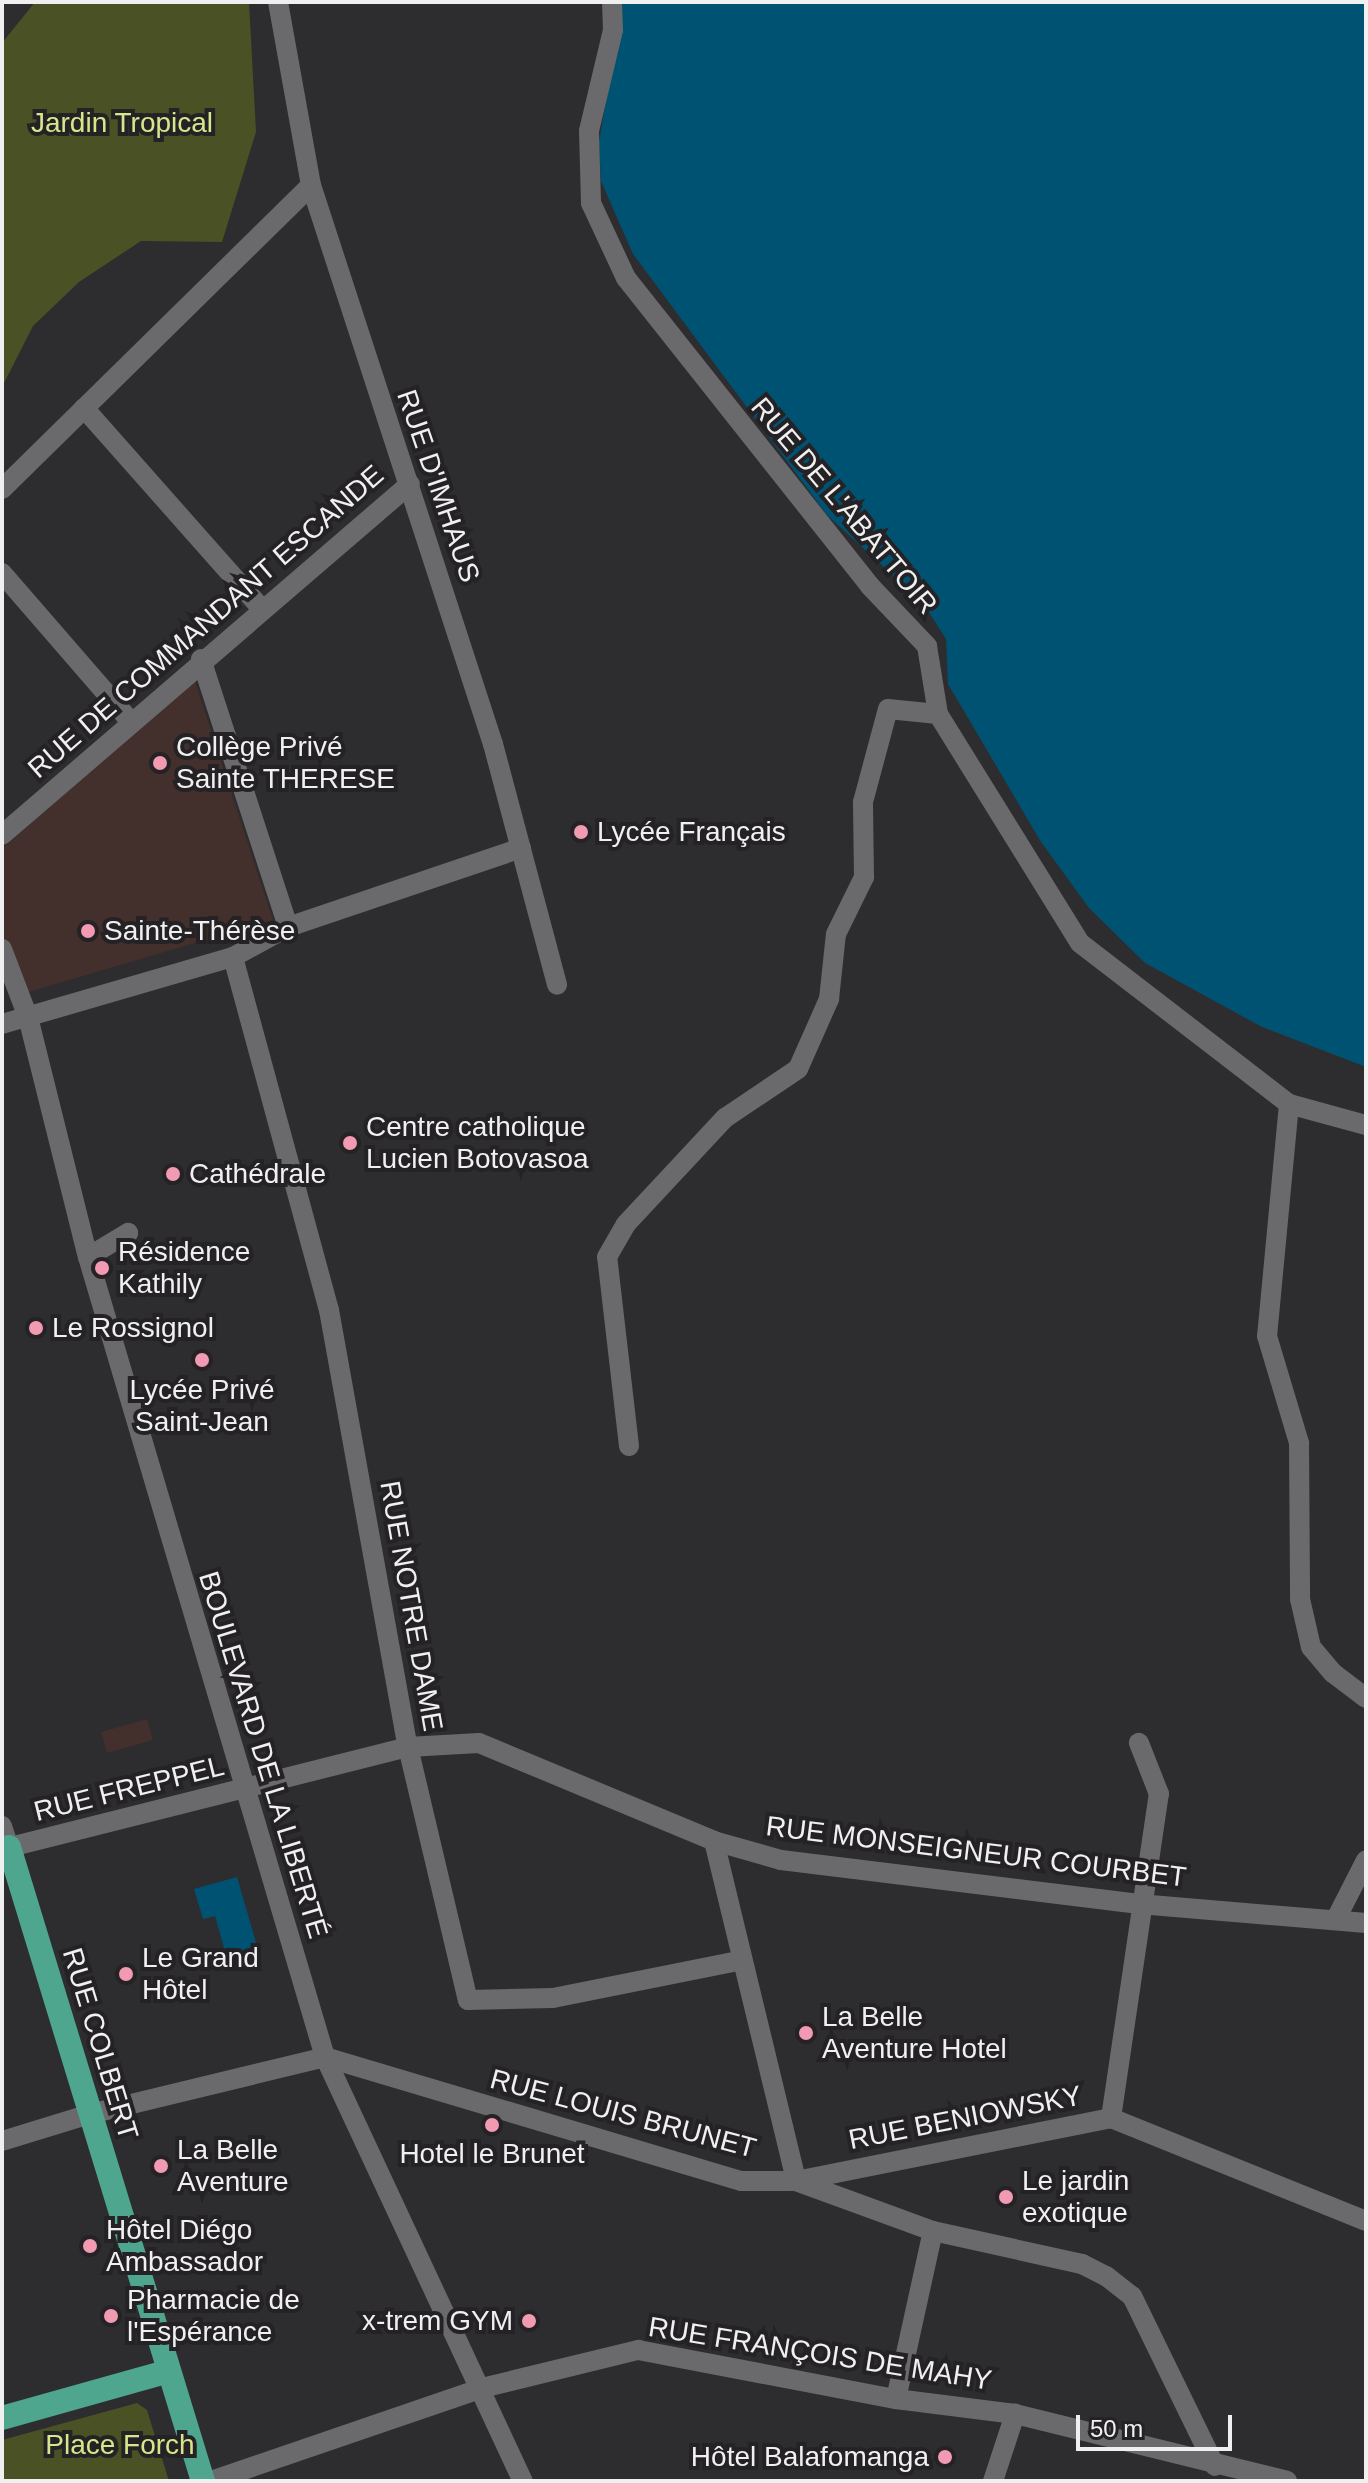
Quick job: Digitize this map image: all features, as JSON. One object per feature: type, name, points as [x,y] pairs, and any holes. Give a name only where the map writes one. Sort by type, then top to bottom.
[{"type":"main road","name":"RUE COLBERT","points":[[4,1840],[90,2114],[166,2372],[203,2481]]},
{"type":"main road","points":[[2,2418],[166,2372]]},
{"type":"street","name":"RUE D'IMHAUS","points":[[278,2],[311,185],[410,484],[521,848],[557,985]]},
{"type":"street","name":"RUE DE L'ABATTOIR","points":[[612,2],[613,30],[589,131],[591,203],[626,278],[718,400],[870,586],[927,646],[938,714],[1080,943],[1289,1104],[1366,1125]]},
{"type":"street","points":[[2,489],[311,185]]},
{"type":"street","points":[[84,408],[261,608]]},
{"type":"street","name":"RUE DE COMMANDANT ESCANDE","points":[[2,835],[201,659],[410,484]]},
{"type":"street","points":[[2,573],[130,721]]},
{"type":"street","points":[[201,659],[288,927]]},
{"type":"street","points":[[629,1446],[607,1257],[626,1224],[725,1118],[798,1069],[829,999],[836,934],[864,877],[863,802],[888,709],[938,714]]},
{"type":"street","points":[[2,1024],[233,957],[288,927],[521,848]]},
{"type":"street","name":"BOULEVARD DE LA LIBERTÉ","points":[[2,949],[28,1017],[88,1257],[243,1790],[325,2057],[523,2481]]},
{"type":"street","name":"RUE NOTRE DAME","points":[[233,957],[329,1310],[408,1747],[468,2000],[553,1998],[739,1961]]},
{"type":"street","points":[[1289,1104],[1267,1336],[1299,1443],[1300,1599],[1311,1647],[1333,1673],[1366,1698]]},
{"type":"street","points":[[88,1257],[128,1233]]},
{"type":"street","name":"RUE MONSEIGNEUR COURBET","points":[[408,1747],[479,1743],[714,1841],[781,1860],[1139,1904],[1366,1923]]},
{"type":"street","points":[[1111,2118],[1139,1904],[1159,1794],[1139,1743]]},
{"type":"street","name":"RUE FREPPEL","points":[[4,1840],[243,1790],[408,1747]]},
{"type":"street","points":[[714,1841],[739,1961],[796,2181]]},
{"type":"street","points":[[1336,1919],[1366,1860]]},
{"type":"street","points":[[2,2141],[90,2114],[325,2057]]},
{"type":"street","name":"RUE LOUIS BRUNET","points":[[325,2057],[741,2181],[796,2181],[933,2231],[1082,2264],[1132,2296],[1220,2472]]},
{"type":"street","name":"RUE BENIOWSKY","points":[[796,2181],[1111,2118],[1366,2221]]},
{"type":"street","points":[[896,2399],[933,2231]]},
{"type":"street","name":"RUE FRANÇOIS DE MAHY","points":[[211,2481],[482,2388],[638,2350],[896,2399],[1015,2414],[1220,2472],[1287,2481]]},
{"type":"street","points":[[993,2481],[1015,2414]]},
{"type":"shaded area","name":"Collège Privé Sainte THERESE","points":[[194,678],[273,920],[15,996],[2,948],[2,849]]},
{"type":"shaded area","points":[[147,1719],[153,1740],[107,1753],[101,1732]]},
{"type":"green space","name":"Jardin Tropical","points":[[35,2],[249,2],[256,132],[222,242],[141,241],[79,282],[33,326],[2,387],[2,43]]},
{"type":"green space","name":"Place Forch","points":[[137,2403],[147,2410],[169,2481],[2,2481],[2,2440]]},
{"type":"water","points":[[623,2],[1366,2],[1366,1067],[1262,1027],[1145,963],[1089,908],[1041,842],[948,684],[946,639],[923,603],[827,515],[633,254],[601,181],[599,142]]},
{"type":"water","points":[[237,1877],[257,1946],[226,1955],[215,1916],[203,1919],[194,1889]]},
{"type":"place","name":"Collège Privé Sainte THERESE","points":[[160,763]]},
{"type":"place","name":"Lycée Français","points":[[581,832]]},
{"type":"place","name":"Sainte-Thérèse","points":[[88,931]]},
{"type":"place","name":"Centre catholique Lucien Botovasoa","points":[[350,1143]]},
{"type":"place","name":"Cathédrale","points":[[173,1174]]},
{"type":"place","name":"Résidence Kathily","points":[[102,1268]]},
{"type":"place","name":"Le Rossignol","points":[[36,1328]]},
{"type":"place","name":"Lycée Privé Saint-Jean","points":[[202,1360]]},
{"type":"place","name":"Le Grand Hôtel","points":[[126,1974]]},
{"type":"place","name":"La Belle Aventure Hotel","points":[[806,2033]]},
{"type":"place","name":"Hotel le Brunet","points":[[492,2125]]},
{"type":"place","name":"La Belle Aventure","points":[[161,2166]]},
{"type":"place","name":"Le jardin exotique","points":[[1006,2197]]},
{"type":"place","name":"Hôtel Diégo Ambassador","points":[[90,2246]]},
{"type":"place","name":"Pharmacie de l'Espérance","points":[[111,2316]]},
{"type":"place","name":"x-trem GYM","points":[[529,2321]]},
{"type":"place","name":"Hôtel Balafomanga","points":[[945,2457]]}]
